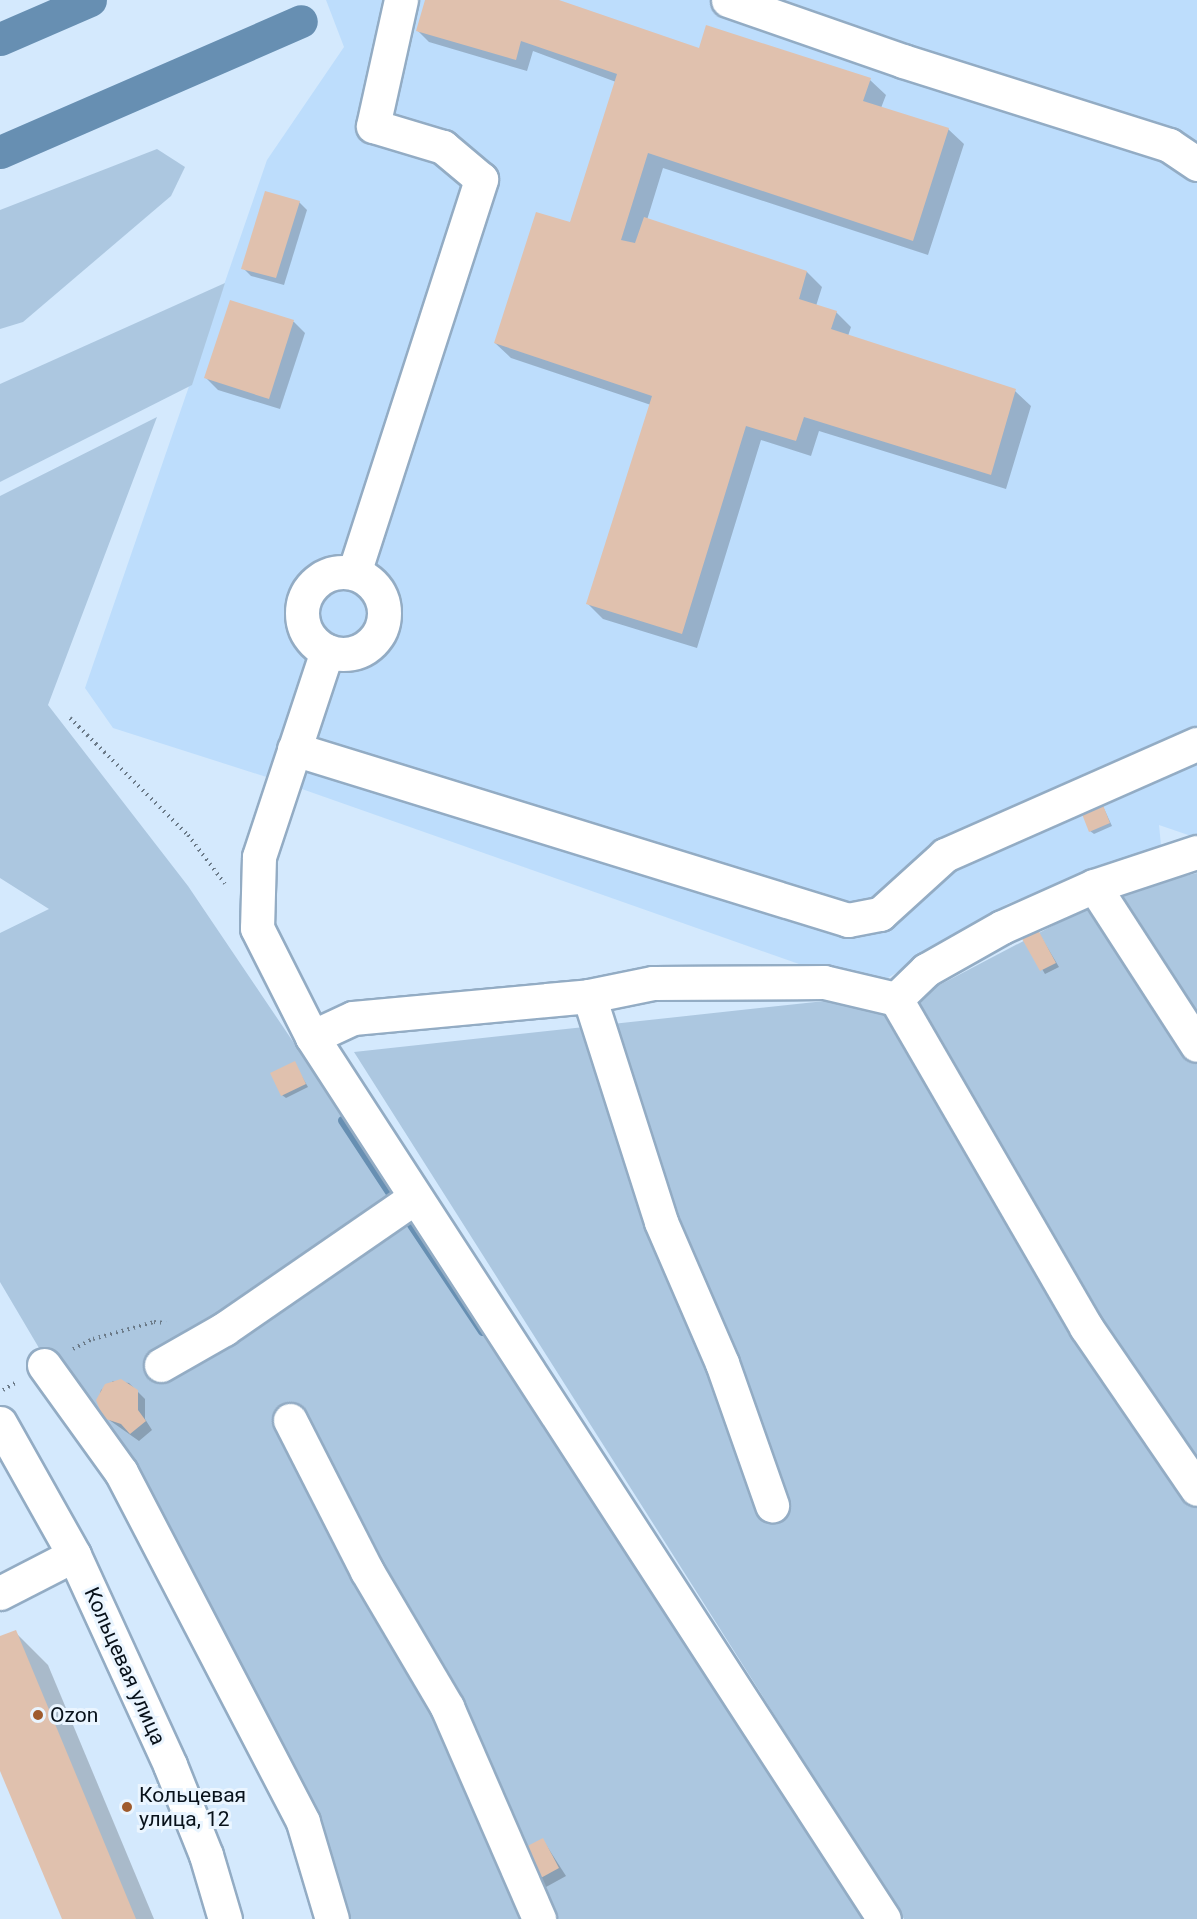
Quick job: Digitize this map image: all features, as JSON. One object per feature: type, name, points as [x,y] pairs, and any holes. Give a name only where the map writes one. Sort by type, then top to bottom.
[{"type":"street","points":[[354,573],[481,179],[443,147],[373,126],[401,0]]},
{"type":"street","points":[[728,0],[903,61],[1169,145],[1197,164]]},
{"type":"street","points":[[354,573],[369,581],[380,593],[383,622],[369,645],[356,652],[327,651],[308,635],[303,621],[305,601],[316,582],[327,574],[354,573]]},
{"type":"street","points":[[327,651],[259,857],[257,928],[312,1037],[414,1198],[884,1919]]},
{"type":"street","points":[[294,749],[848,920],[880,915],[945,855],[1197,744]]},
{"type":"street","points":[[896,999],[935,965],[1002,927],[1094,886],[1197,852]]},
{"type":"street","points":[[1094,886],[1197,1045]]},
{"type":"street","points":[[312,1037],[353,1018],[589,996],[653,983],[824,982],[896,999],[1086,1327],[1197,1489]]},
{"type":"street","points":[[589,996],[661,1222],[722,1363],[772,1505]]},
{"type":"street","points":[[161,1365],[224,1329],[414,1198]]},
{"type":"street","points":[[44,1365],[121,1472],[303,1822],[332,1919]]},
{"type":"street","points":[[290,1420],[368,1571],[447,1707],[539,1919]]},
{"type":"street","name":"Кольцевая улица","points":[[0,1423],[74,1555],[170,1765],[206,1855],[225,1919]]},
{"type":"street","points":[[0,1593],[74,1555]]},
{"type":"path","points":[[70,718],[188,835],[257,928]]},
{"type":"path","points":[[44,1365],[93,1339],[154,1322],[224,1329]]},
{"type":"shaded area","points":[[326,0],[1197,0],[1197,838],[1159,825],[1161,845],[1007,904],[870,989],[282,782],[113,728],[85,688],[267,160],[344,47]]},
{"type":"shaded area","points":[[157,149],[185,167],[171,196],[23,322],[0,329],[0,210]]},
{"type":"shaded area","points":[[225,283],[192,385],[0,482],[0,384]]},
{"type":"shaded area","points":[[157,417],[48,705],[188,886],[547,1418],[862,1919],[334,1919],[117,1480],[0,1282],[0,933],[49,909],[0,878],[0,496]]},
{"type":"shaded area","points":[[1197,873],[1197,1919],[904,1919],[354,1052],[834,1000],[890,1011],[1113,894]]},
{"type":"building","points":[[425,0],[559,0],[699,48],[706,25],[871,78],[863,101],[949,128],[913,241],[648,153],[621,240],[635,243],[644,217],[807,271],[799,299],[837,311],[831,329],[1016,389],[991,475],[804,417],[796,441],[746,426],[682,634],[586,604],[652,396],[494,343],[536,212],[570,222],[617,74],[521,41],[516,60],[416,31]]},
{"type":"building","points":[[265,191],[300,201],[276,278],[241,269]]},
{"type":"building","points":[[230,300],[294,320],[269,399],[204,378]]},
{"type":"building","points":[[1101,800],[1110,823],[1089,832],[1080,809]]},
{"type":"building","points":[[1037,928],[1056,963],[1040,971],[1021,937]]},
{"type":"building","points":[[295,1061],[306,1084],[281,1096],[270,1073]]},
{"type":"building","points":[[121,1379],[138,1390],[138,1410],[146,1421],[130,1434],[121,1424],[103,1418],[96,1400],[105,1384]]},
{"type":"building","points":[[16,1630],[136,1919],[62,1919],[0,1771],[0,1636]]},
{"type":"building","points":[[543,1838],[559,1868],[528,1885],[512,1854]]},
{"type":"waterway","points":[[0,39],[90,0]]},
{"type":"waterway","points":[[0,152],[301,21]]},
{"type":"waterway","points":[[342,1120],[392,1196]]},
{"type":"waterway","points":[[406,1217],[482,1331]]},
{"type":"place","name":"Ozon","points":[[38,1715]]},
{"type":"place","name":"Кольцевая улица, 12","points":[[127,1807]]}]
